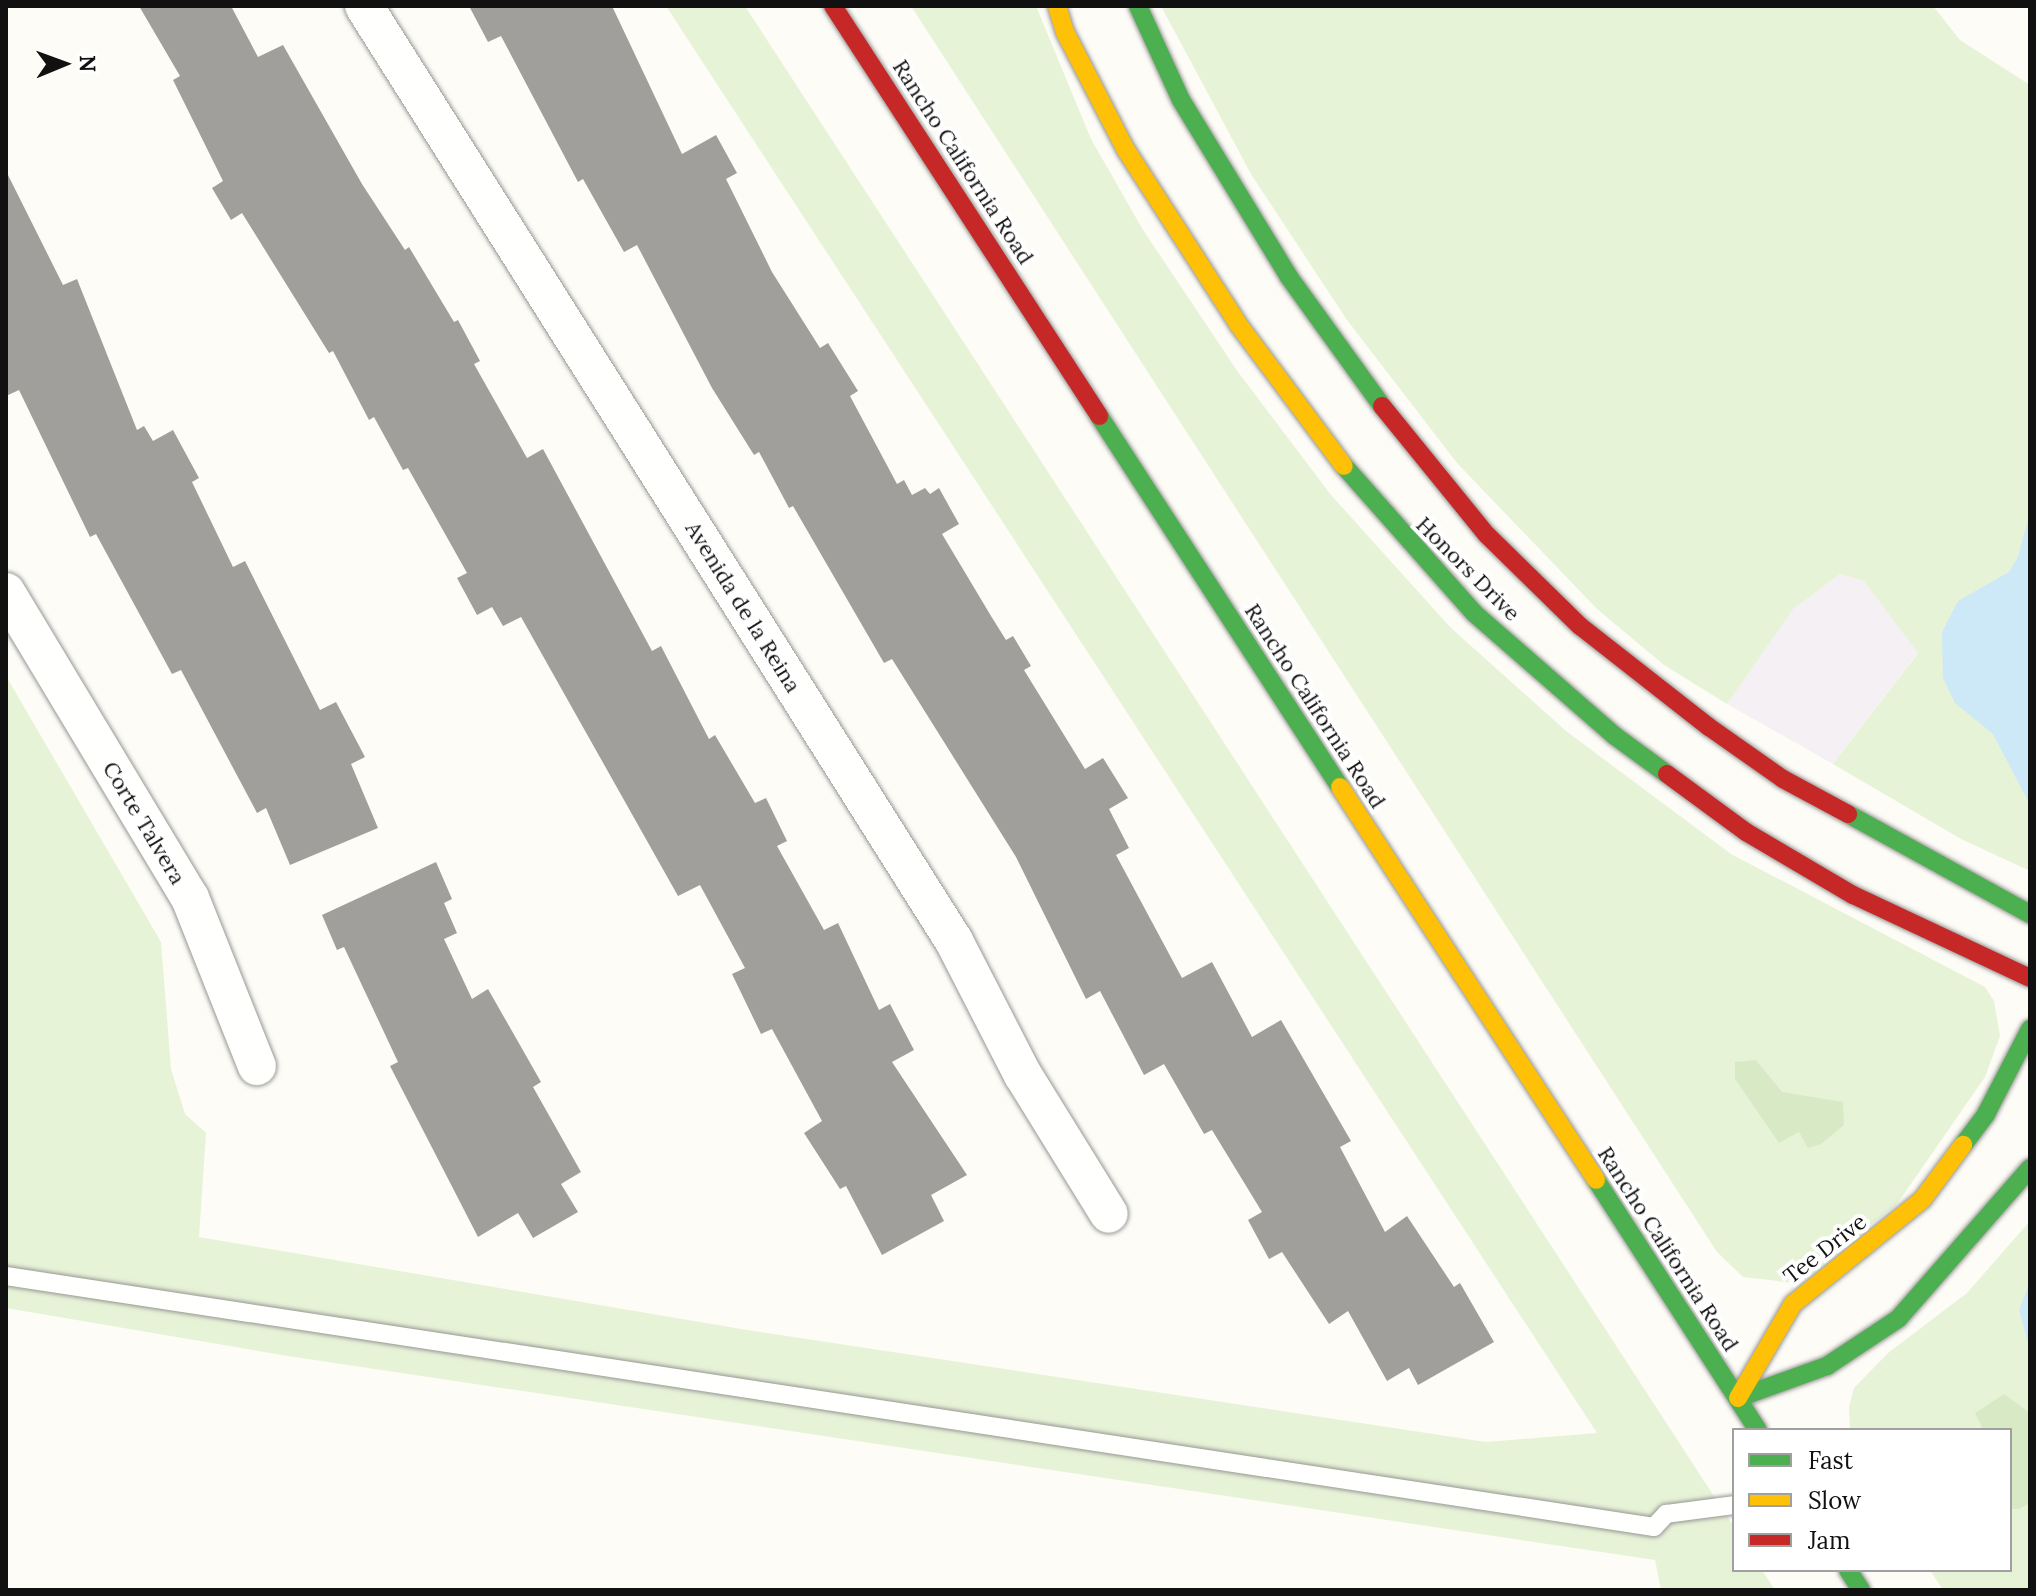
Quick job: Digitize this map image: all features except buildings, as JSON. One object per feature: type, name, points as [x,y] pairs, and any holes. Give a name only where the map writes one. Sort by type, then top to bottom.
[{"type":"street","name":"Avenida de la Reina","points":[[364,6],[954,941],[1023,1075],[1109,1214]]},
{"type":"street","name":"Rancho California Road","points":[[833,6],[1757,1428]]},
{"type":"street","name":"Honors Drive","points":[[1057,6],[1065,32],[1126,150],[1238,324],[1369,500],[1474,613],[1615,736],[1746,832],[1853,895],[2030,978]]},
{"type":"street","name":"Honors Drive","points":[[1138,6],[1181,100],[1289,277],[1413,450],[1487,535],[1580,626],[1771,770],[2030,914]]},
{"type":"street","name":"Corte Talvera","points":[[6,592],[190,898],[257,1066]]},
{"type":"street","name":"Tee Drive","points":[[1738,1398],[1793,1304],[1844,1268],[1922,1200],[1986,1114],[2030,1029]]},
{"type":"street","points":[[1738,1398],[1827,1366],[1898,1319],[2030,1168]]},
{"type":"street","points":[[1849,1572],[1861,1590]]},
{"type":"lane","points":[[6,1276],[1654,1527],[1666,1514],[1732,1505]]},
{"type":"shaded area","points":[[1840,574],[1864,581],[1918,652],[1833,764],[1727,704],[1792,609]]},
{"type":"green space","points":[[666,6],[745,6],[1732,1524],[1732,1572],[1763,1572],[1775,1590],[1661,1590],[1655,1560],[288,1356],[6,1308],[6,676],[161,942],[171,1069],[185,1114],[206,1133],[199,1237],[741,1329],[1486,1442],[1597,1433]]},
{"type":"green space","points":[[911,6],[1036,6],[1091,139],[1143,230],[1238,372],[1331,495],[1450,627],[1566,731],[1731,854],[1985,987],[1994,1001],[2000,1036],[1985,1077],[1897,1204],[1795,1283],[1743,1277],[1717,1252]]},
{"type":"green space","points":[[1161,6],[1933,6],[1960,40],[2030,85],[2030,871],[1961,839],[1833,764],[1918,653],[1864,581],[1840,574],[1793,609],[1727,704],[1664,665],[1597,609],[1457,463],[1347,320],[1251,174]]},
{"type":"green space","points":[[1756,1060],[1782,1092],[1843,1102],[1844,1125],[1821,1144],[1808,1148],[1799,1132],[1779,1143],[1735,1079],[1735,1062]]},
{"type":"green space","points":[[2030,1221],[2030,1281],[2019,1310],[2030,1351],[2030,1590],[1943,1590],[1931,1572],[2012,1572],[2012,1428],[1850,1428],[1849,1407],[1854,1388],[1888,1353],[1967,1293]]},
{"type":"green space","points":[[2004,1394],[2030,1413],[2030,1503],[2019,1509],[2012,1509],[2012,1428],[1982,1428],[1975,1413]]},
{"type":"water","points":[[2030,512],[2030,805],[1993,734],[1955,703],[1943,678],[1942,632],[1958,601],[2009,572],[2018,557]]},
{"type":"water","points":[[2030,1281],[2030,1351],[2019,1310]]},
{"type":"traffic: fast","points":[[1138,6],[1181,100],[1289,277],[1382,406]]},
{"type":"traffic: fast","points":[[1099,416],[1340,787]]},
{"type":"traffic: fast","points":[[1344,466],[1474,613],[1615,736],[1667,774]]},
{"type":"traffic: fast","points":[[1848,814],[2030,914]]},
{"type":"traffic: fast","points":[[1963,1145],[1986,1114],[2030,1029]]},
{"type":"traffic: fast","points":[[1738,1398],[1827,1366],[1898,1319],[2030,1168]]},
{"type":"traffic: fast","points":[[1596,1180],[1757,1428]]},
{"type":"traffic: fast","points":[[1849,1572],[1861,1590]]},
{"type":"traffic: slow","points":[[1057,6],[1065,32],[1126,150],[1238,324],[1344,466]]},
{"type":"traffic: slow","points":[[1340,787],[1596,1180]]},
{"type":"traffic: slow","points":[[1738,1398],[1793,1304],[1922,1200],[1963,1145]]},
{"type":"traffic: jam","points":[[833,6],[1099,416]]},
{"type":"traffic: jam","points":[[1382,406],[1487,535],[1580,626],[1709,727],[1783,779],[1848,814]]},
{"type":"traffic: jam","points":[[1667,774],[1746,832],[1853,895],[2030,978]]}]
